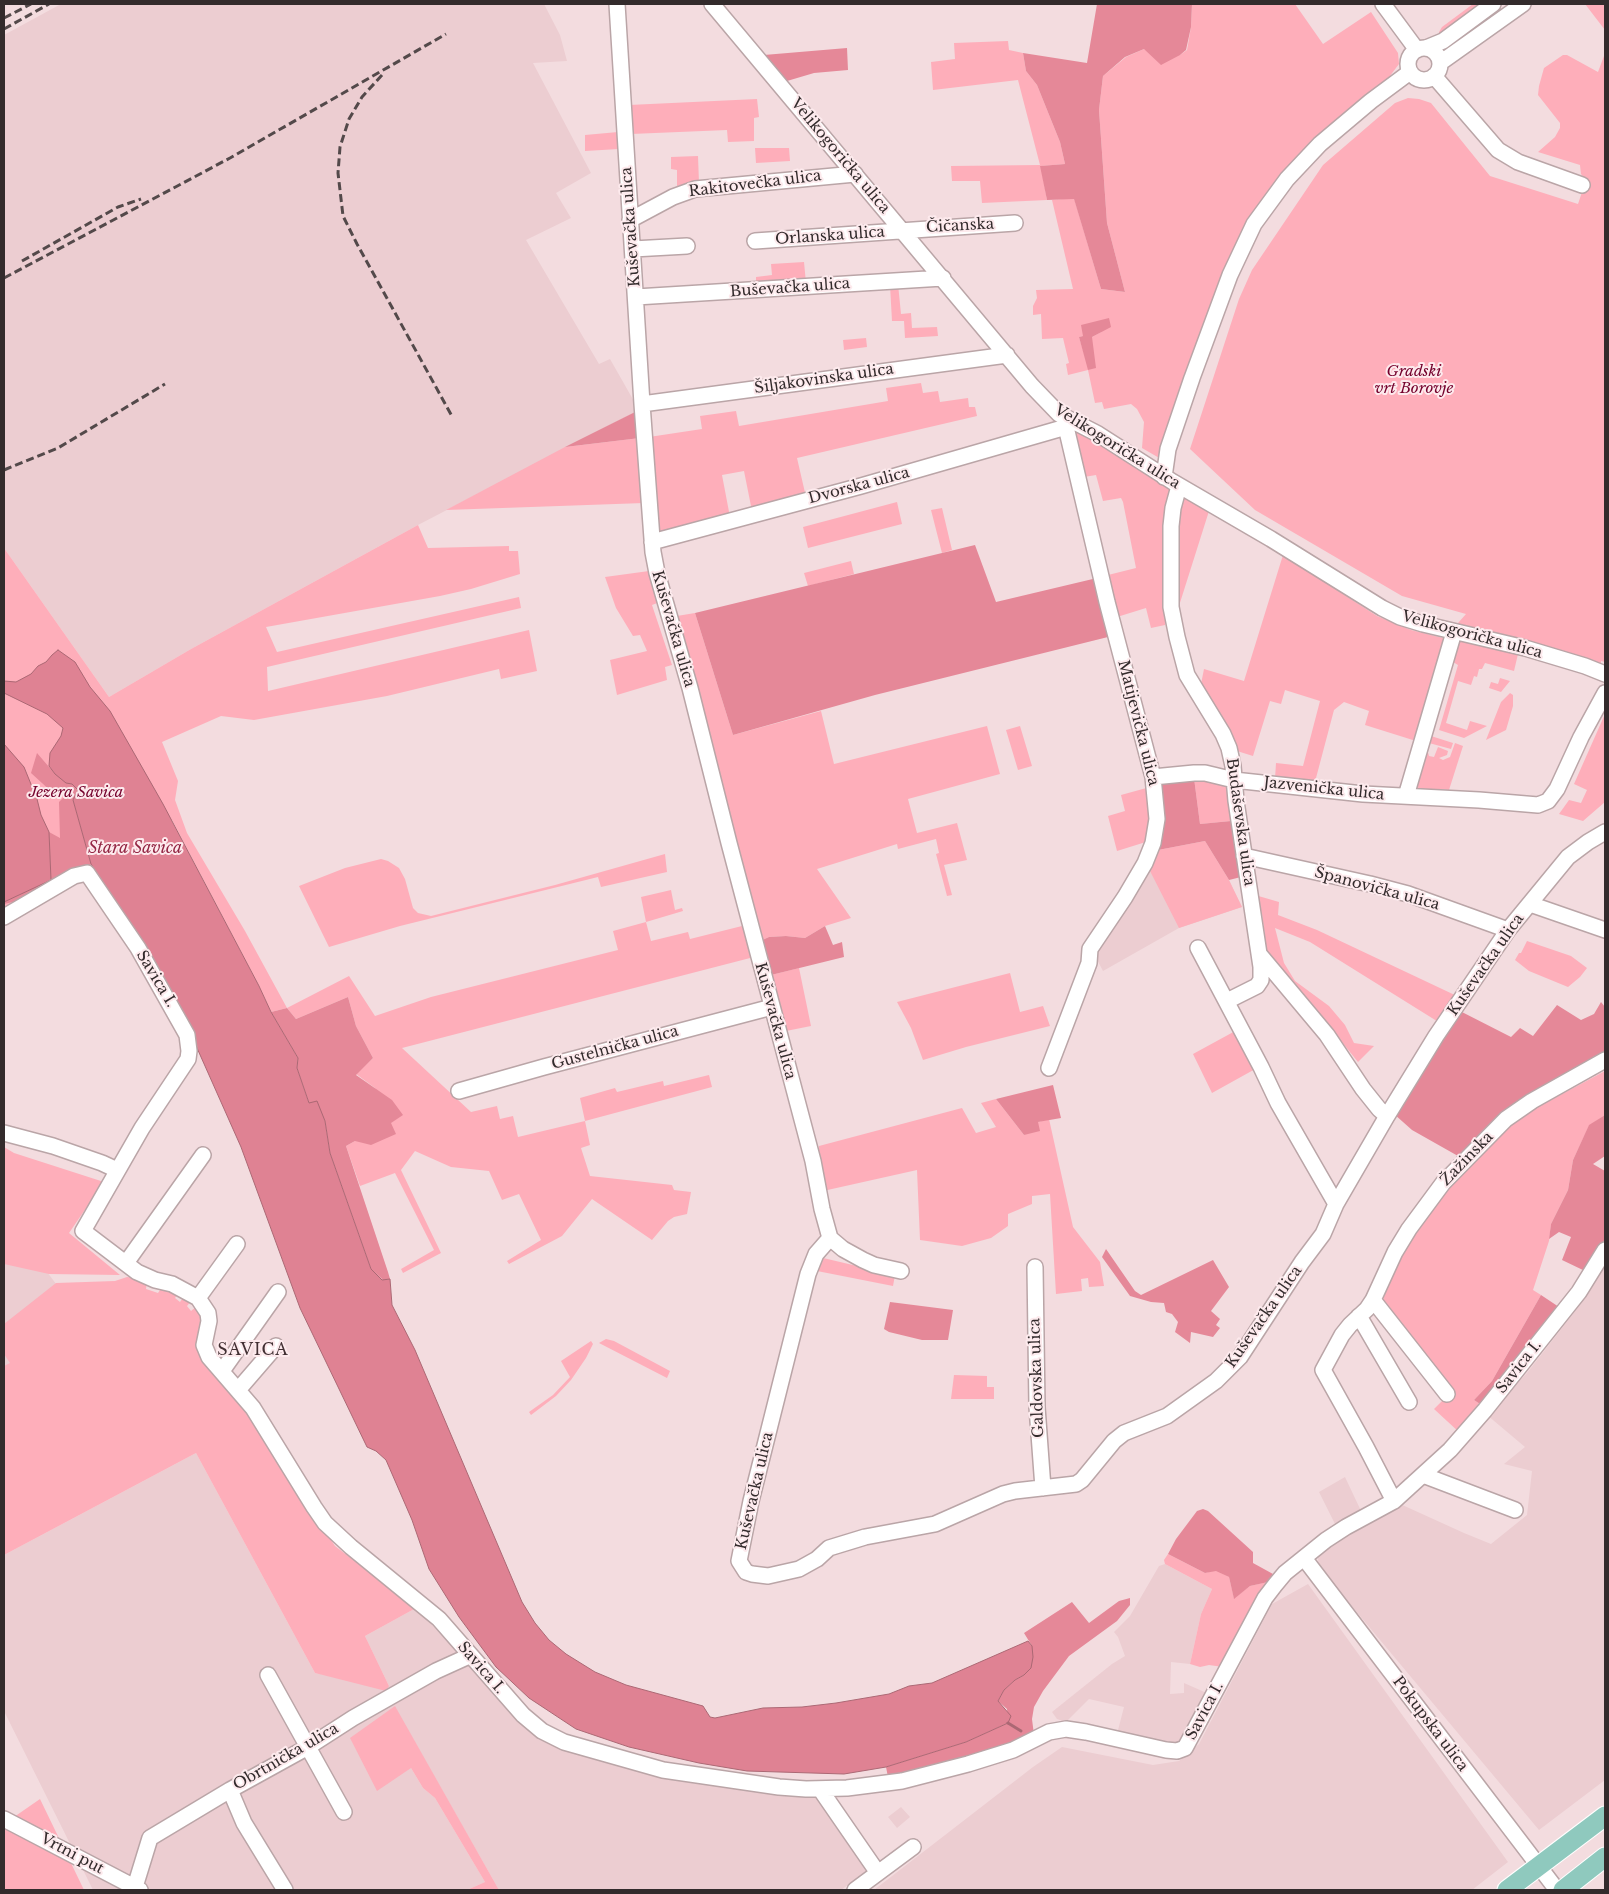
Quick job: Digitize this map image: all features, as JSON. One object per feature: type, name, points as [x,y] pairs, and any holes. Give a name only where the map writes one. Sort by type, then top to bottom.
[{"type":"main road","points":[[1506,1890],[1605,1816]]},
{"type":"main road","points":[[1563,1890],[1605,1858]]},
{"type":"street","name":"Kuševačka ulica","points":[[617,4],[642,404],[652,542],[657,573],[690,688],[813,1161],[822,1209],[830,1238],[816,1254],[808,1274],[747,1517],[740,1551],[740,1561],[742,1568],[746,1572],[761,1576],[783,1573],[809,1564],[829,1548],[865,1537],[927,1526],[1004,1494],[1076,1484],[1082,1480],[1114,1441],[1124,1433],[1167,1416],[1230,1369],[1323,1234],[1336,1204],[1387,1116],[1436,1036],[1508,930],[1568,857],[1605,832]]},
{"type":"street","name":"Velikogorička ulica","points":[[712,4],[1007,355],[1067,423],[1098,434],[1164,477],[1271,539],[1382,608],[1410,621],[1525,648],[1605,674]]},
{"type":"street","points":[[1383,4],[1422,49],[1436,53],[1437,70],[1498,150],[1518,162],[1582,185]]},
{"type":"street","points":[[1492,4],[1443,41],[1422,49],[1410,57],[1408,67],[1410,72],[1421,80],[1426,80],[1523,4]]},
{"type":"street","points":[[1164,477],[1168,450],[1192,378],[1230,275],[1254,224],[1282,184],[1320,144],[1365,106],[1410,72]]},
{"type":"street","name":"Rakitovečka ulica","points":[[630,220],[695,188],[855,174]]},
{"type":"street","name":"Čičanska","points":[[904,232],[910,229],[1016,223]]},
{"type":"street","name":"Orlanska ulica","points":[[755,241],[904,232]]},
{"type":"street","points":[[633,249],[687,246]]},
{"type":"street","name":"Buševačka ulica","points":[[636,297],[944,278]]},
{"type":"street","name":"Šiljakovinska ulica","points":[[642,404],[1007,355]]},
{"type":"street","name":"Dvorska ulica","points":[[652,542],[862,486],[1067,423]]},
{"type":"street","name":"Matijevička ulica","points":[[1049,1068],[1089,963],[1090,949],[1138,876],[1153,843],[1157,819],[1153,777],[1108,602],[1067,423]]},
{"type":"street","name":"Budaševska ulica","points":[[1179,486],[1173,508],[1171,526],[1171,606],[1187,675],[1230,748],[1261,968],[1260,983],[1227,1001]]},
{"type":"street","name":"Jazvenička ulica","points":[[1406,796],[1454,632]]},
{"type":"street","name":"Jazvenička ulica","points":[[1153,777],[1194,773],[1218,775],[1234,780],[1363,794],[1544,804],[1557,789],[1581,736],[1605,693]]},
{"type":"street","name":"Španovička ulica","points":[[1244,856],[1408,894],[1508,930]]},
{"type":"street","name":"Savica I.","points":[[4,917],[74,876],[87,874],[138,948],[187,1034],[190,1051],[188,1059],[117,1170],[83,1231],[137,1272],[146,1277],[172,1284],[198,1298],[208,1313],[209,1321],[205,1349],[209,1357],[253,1408],[325,1523],[351,1547],[439,1619],[469,1656],[528,1719],[542,1731],[564,1742],[630,1762],[697,1776],[779,1787],[820,1789],[902,1782],[1013,1750],[1049,1732],[1066,1729],[1166,1750],[1177,1751],[1184,1748],[1265,1598],[1285,1573],[1346,1527],[1394,1500],[1450,1450],[1485,1410],[1579,1292],[1605,1250]]},
{"type":"street","points":[[1530,904],[1605,930]]},
{"type":"street","points":[[1198,948],[1278,1103],[1336,1204]]},
{"type":"street","points":[[1259,953],[1322,1028],[1363,1089],[1387,1116]]},
{"type":"street","name":"Gustelnička ulica","points":[[459,1092],[544,1067],[772,1007]]},
{"type":"street","name":"Žažinska","points":[[1394,1500],[1323,1370],[1342,1334],[1373,1300],[1395,1252],[1409,1229],[1443,1183],[1461,1163],[1506,1119],[1519,1109],[1605,1060]]},
{"type":"street","points":[[4,1133],[53,1146],[117,1170]]},
{"type":"street","points":[[126,1262],[203,1155]]},
{"type":"street","points":[[830,1238],[843,1250],[863,1260],[901,1271]]},
{"type":"street","points":[[198,1298],[237,1244]]},
{"type":"street","name":"Galdovska ulica","points":[[1035,1267],[1037,1407],[1043,1488]]},
{"type":"street","points":[[222,1371],[278,1292]]},
{"type":"street","points":[[1373,1300],[1447,1394]]},
{"type":"street","points":[[1359,1316],[1410,1402]]},
{"type":"street","points":[[238,1390],[276,1346]]},
{"type":"street","points":[[1423,1475],[1515,1510]]},
{"type":"street","name":"Pokupska ulica","points":[[1304,1558],[1557,1890]]},
{"type":"street","name":"Obrtnička ulica","points":[[136,1889],[150,1838],[436,1671],[469,1656]]},
{"type":"street","points":[[268,1675],[344,1812]]},
{"type":"street","points":[[820,1789],[878,1873]]},
{"type":"street","points":[[230,1790],[244,1823],[285,1890]]},
{"type":"street","name":"Vrtni put","points":[[4,1819],[136,1889]]},
{"type":"street","points":[[855,1890],[913,1847]]},
{"type":"shaded area","points":[[61,4],[544,4],[560,35],[567,61],[533,63],[591,173],[556,193],[571,218],[526,240],[599,364],[610,359],[639,410],[418,525],[191,649],[109,697],[4,548],[4,35]]},
{"type":"shaded area","points":[[1149,869],[1229,880],[1242,907],[1179,928],[1103,971],[1093,952]]},
{"type":"shaded area","points":[[4,1258],[41,1264],[75,1309],[4,1377]]},
{"type":"shaded area","points":[[1605,1265],[1605,1780],[1539,1830],[1319,1567],[1318,1559],[1319,1553],[1398,1503],[1491,1544],[1527,1515],[1532,1471],[1504,1464],[1525,1447],[1487,1415],[1527,1373],[1576,1310]]},
{"type":"shaded area","points":[[196,1453],[315,1673],[389,1686],[365,1636],[416,1608],[517,1716],[570,1750],[697,1783],[818,1796],[833,1823],[867,1871],[841,1890],[499,1890],[394,1706],[411,1768],[423,1788],[435,1798],[485,1882],[467,1890],[93,1890],[4,1711],[4,1555]]},
{"type":"shaded area","points":[[1345,1477],[1362,1513],[1336,1526],[1319,1492]]},
{"type":"shaded area","points":[[1165,1564],[1212,1589],[1201,1614],[1190,1664],[1171,1662],[1170,1694],[1184,1693],[1184,1683],[1209,1694],[1178,1748],[1117,1734],[1124,1707],[1089,1699],[1066,1722],[1057,1719],[1052,1712],[1112,1664],[1125,1656],[1118,1637],[1114,1632],[1130,1616],[1159,1566]]},
{"type":"shaded area","points":[[1308,1584],[1508,1862],[1472,1890],[874,1890],[1033,1767],[1062,1747],[1153,1765],[1179,1761],[1199,1744],[1272,1604]]},
{"type":"shaded area","points":[[901,1807],[910,1817],[897,1828],[888,1817]]},
{"type":"green space","points":[[1097,4],[1192,4],[1191,27],[1186,50],[1180,55],[1161,65],[1144,49],[1125,57],[1103,76],[1099,110],[1107,223],[1125,292],[1101,289],[1074,199],[1047,200],[1040,166],[1065,164],[1060,142],[1037,85],[1026,71],[1023,53],[1087,63]]},
{"type":"green space","points":[[1192,4],[1295,4],[1323,44],[1371,12],[1398,53],[1399,64],[1383,85],[1256,215],[1161,459],[1142,448],[1144,422],[1137,409],[1131,404],[1104,409],[1102,402],[1095,403],[1088,370],[1068,375],[1066,364],[1069,363],[1063,338],[1042,339],[1041,314],[1033,315],[1033,306],[1037,298],[1036,290],[1073,289],[1052,200],[1074,198],[1101,289],[1125,292],[1107,223],[1099,110],[1103,76],[1126,57],[1144,49],[1180,55],[1187,50]],"holes":[[[1101,332],[1092,337],[1089,370],[1079,337]]]},
{"type":"green space","points":[[1473,4],[1486,4],[1439,37],[1442,27]]},
{"type":"green space","points":[[1585,4],[1605,4],[1605,30]]},
{"type":"green space","name":"Gradski vrt Borovje","points":[[1605,33],[1605,662],[1601,661],[1601,663],[1459,626],[1458,623],[1466,614],[1402,596],[1255,510],[1190,449],[1239,299],[1252,270],[1323,165],[1395,103],[1408,98],[1419,99],[1431,103],[1490,176],[1578,204],[1586,180],[1581,174],[1580,165],[1538,152],[1555,137],[1560,128],[1560,123],[1538,95],[1539,86],[1544,68],[1563,55],[1567,55],[1598,72],[1604,56]]},
{"type":"green space","points":[[1008,41],[1009,50],[1023,53],[1026,71],[1037,85],[1060,142],[1065,164],[1041,166],[1047,200],[982,203],[980,181],[952,181],[951,166],[1040,165],[1018,80],[933,90],[931,62],[955,59],[954,43]]},
{"type":"green space","points":[[847,48],[848,70],[814,73],[787,81],[764,55]]},
{"type":"green space","points":[[757,99],[759,117],[754,118],[754,141],[728,142],[727,130],[631,134],[629,105]]},
{"type":"green space","points":[[618,132],[619,149],[585,151],[585,135]]},
{"type":"green space","points":[[755,148],[789,148],[790,161],[756,163]]},
{"type":"green space","points":[[698,156],[699,183],[677,186],[677,170],[671,169],[671,157]]},
{"type":"green space","points":[[804,262],[806,283],[756,286],[756,277],[772,275],[771,264]]},
{"type":"green space","points":[[898,284],[901,314],[911,313],[912,328],[937,327],[938,336],[905,338],[904,321],[892,321],[890,285]]},
{"type":"green space","points":[[1109,318],[1111,327],[1092,337],[1096,368],[1088,370],[1079,337],[1083,336],[1081,325]]},
{"type":"green space","points":[[866,338],[867,347],[844,350],[843,340]]},
{"type":"green space","points":[[921,383],[923,393],[938,391],[940,402],[968,398],[969,407],[975,407],[977,416],[797,458],[806,497],[752,511],[744,471],[722,475],[730,517],[661,535],[657,532],[649,437],[702,429],[700,416],[736,411],[739,426],[888,401],[886,388]]},
{"type":"green space","points":[[639,410],[640,438],[565,447]]},
{"type":"green space","points":[[1075,428],[1172,489],[1165,625],[1151,628],[1146,608],[1117,617],[1108,575],[1136,568],[1123,502],[1121,498],[1103,501],[1096,475],[1084,477],[1073,429]]},
{"type":"green space","points":[[640,438],[644,503],[446,510],[565,447]]},
{"type":"green space","points":[[1181,495],[1209,511],[1178,609],[1176,557]]},
{"type":"green space","points":[[897,502],[902,524],[808,548],[803,527]]},
{"type":"green space","points":[[942,508],[952,550],[942,553],[931,510]]},
{"type":"green space","name":"Jezera Savica","points":[[418,525],[428,548],[509,546],[509,551],[518,551],[520,574],[471,589],[266,627],[277,652],[519,597],[521,608],[267,667],[268,691],[529,630],[537,671],[501,679],[499,669],[387,696],[254,720],[221,716],[162,742],[178,781],[175,800],[187,833],[245,931],[287,1008],[271,1012],[172,820],[4,921],[4,548],[109,697],[191,649]]},
{"type":"green space","points":[[975,545],[996,602],[1097,578],[1112,636],[875,695],[733,735],[695,613]]},
{"type":"green space","points":[[1283,555],[1377,616],[1411,630],[1447,639],[1416,741],[1365,725],[1369,711],[1344,702],[1334,710],[1316,778],[1313,781],[1275,779],[1276,763],[1303,766],[1320,701],[1285,690],[1281,704],[1270,701],[1253,756],[1237,751],[1201,684],[1204,669],[1244,681]]},
{"type":"green space","points":[[851,561],[854,574],[808,586],[804,573]]},
{"type":"green space","points":[[649,571],[660,602],[652,605],[672,665],[665,667],[667,680],[617,695],[610,660],[647,651],[640,635],[633,636],[616,608],[605,577]]},
{"type":"green space","points":[[695,613],[733,735],[821,711],[834,764],[987,726],[1000,774],[908,799],[917,833],[957,823],[967,860],[944,865],[952,895],[947,896],[936,854],[939,853],[936,839],[898,849],[897,844],[817,869],[851,918],[825,926],[805,938],[769,937],[758,942],[677,616]]},
{"type":"green space","points":[[1457,639],[1518,654],[1514,671],[1485,663],[1482,669],[1479,669],[1477,677],[1474,676],[1471,685],[1458,681],[1446,723],[1467,730],[1470,721],[1487,726],[1464,738],[1439,730],[1458,665],[1453,662]]},
{"type":"green space","points":[[1500,678],[1510,681],[1501,692],[1489,688],[1491,682],[1498,684]]},
{"type":"green space","points":[[1510,693],[1513,695],[1513,706],[1506,730],[1486,740],[1501,702]]},
{"type":"green space","points":[[1605,714],[1605,802],[1583,821],[1559,814],[1569,800],[1581,803],[1587,790],[1574,784]]},
{"type":"green space","points":[[1020,726],[1032,766],[1018,770],[1006,730]]},
{"type":"green space","points":[[1431,736],[1453,743],[1451,749],[1429,743],[1427,749],[1429,756],[1434,757],[1438,747],[1448,751],[1447,755],[1439,758],[1443,760],[1450,757],[1455,743],[1463,746],[1449,790],[1439,789],[1439,794],[1420,790],[1415,785]]},
{"type":"green space","name":"Jezera Savica","points":[[37,753],[55,774],[78,790],[73,800],[91,864],[64,890],[4,904],[4,902],[51,880],[49,832],[60,838],[59,802],[67,794],[65,789],[54,794],[31,773]]},
{"type":"green space","points":[[1194,778],[1206,778],[1228,786],[1231,821],[1200,824]]},
{"type":"green space","points":[[1194,778],[1200,824],[1231,821],[1241,877],[1229,880],[1205,841],[1158,850],[1160,785]]},
{"type":"green space","points":[[1150,787],[1149,841],[1117,851],[1108,816],[1125,811],[1121,795]]},
{"type":"green space","points":[[1205,841],[1229,880],[1242,907],[1179,928],[1149,869],[1158,850]]},
{"type":"green space","points":[[665,854],[667,872],[601,887],[598,877],[400,926],[329,947],[299,886],[345,868],[381,859],[399,868],[405,879],[413,908],[418,913],[431,916],[555,885]]},
{"type":"green space","points":[[671,890],[675,910],[682,908],[683,911],[646,922],[641,897]]},
{"type":"green space","points":[[1255,895],[1279,902],[1278,915],[1317,930],[1459,997],[1440,1023],[1310,942],[1275,928],[1284,963],[1295,981],[1329,1006],[1345,1025],[1354,1043],[1374,1046],[1358,1062],[1333,1031],[1270,962],[1261,938],[1265,936],[1262,914],[1257,914]]},
{"type":"green space","points":[[646,922],[651,941],[688,932],[690,939],[746,925],[754,957],[402,1048],[471,1112],[497,1106],[500,1119],[513,1116],[518,1137],[585,1121],[590,1145],[581,1148],[590,1176],[672,1185],[674,1190],[691,1192],[687,1214],[674,1217],[668,1221],[652,1240],[592,1199],[562,1236],[509,1264],[507,1261],[541,1240],[519,1194],[502,1200],[489,1171],[451,1167],[415,1151],[401,1170],[441,1253],[403,1273],[401,1269],[434,1250],[395,1173],[360,1186],[346,1146],[355,1141],[395,1134],[375,1088],[356,1074],[373,1058],[356,1026],[348,997],[296,1019],[287,1008],[349,976],[375,1016],[431,997],[618,950],[613,931]]},
{"type":"green space","points":[[825,926],[833,945],[842,942],[844,957],[767,976],[758,942],[769,937],[805,938]]},
{"type":"green space","points":[[1527,941],[1571,956],[1587,968],[1568,987],[1529,971],[1515,960]]},
{"type":"green space","points":[[799,968],[811,1026],[781,1032],[767,976]]},
{"type":"green space","points":[[1010,973],[1020,1012],[1043,1006],[1050,1026],[923,1060],[911,1028],[897,1002]]},
{"type":"green space","points":[[348,997],[356,1026],[373,1058],[356,1075],[392,1100],[403,1115],[391,1123],[396,1134],[371,1145],[355,1141],[346,1146],[390,1279],[383,1280],[371,1269],[330,1153],[325,1121],[309,1103],[297,1068],[298,1058],[271,1012],[287,1008],[296,1019]]},
{"type":"green space","points":[[1601,1002],[1605,1007],[1605,1051],[1593,1057],[1575,1071],[1531,1092],[1500,1113],[1458,1156],[1412,1130],[1394,1114],[1458,1010],[1511,1037],[1520,1028],[1533,1036],[1557,1005],[1581,1020],[1594,1014]]},
{"type":"green space","points":[[1237,1030],[1257,1068],[1212,1093],[1193,1054]]},
{"type":"green space","points":[[1605,1071],[1605,1115],[1589,1126],[1573,1160],[1568,1190],[1551,1224],[1549,1241],[1533,1290],[1541,1295],[1492,1381],[1474,1400],[1483,1406],[1460,1433],[1434,1409],[1445,1398],[1382,1302],[1399,1259],[1438,1198],[1510,1122]]},
{"type":"green space","points":[[709,1075],[712,1087],[585,1121],[580,1098],[615,1088],[617,1092],[663,1081],[664,1086]]},
{"type":"green space","points":[[1053,1085],[1061,1118],[1038,1122],[1040,1131],[1024,1135],[996,1099]]},
{"type":"green space","points":[[996,1099],[1024,1135],[1038,1122],[1049,1119],[1073,1227],[1100,1262],[1104,1286],[1089,1287],[1088,1278],[1081,1279],[1082,1291],[1056,1294],[1050,1194],[1032,1196],[1032,1204],[1008,1214],[1008,1226],[991,1238],[962,1246],[920,1240],[917,1170],[823,1191],[817,1154],[819,1146],[962,1108],[976,1133],[996,1127],[981,1103]]},
{"type":"green space","points":[[1605,1115],[1605,1156],[1593,1164],[1605,1171],[1605,1239],[1585,1271],[1562,1260],[1571,1237],[1559,1232],[1549,1239],[1551,1224],[1568,1190],[1573,1160],[1589,1125]]},
{"type":"green space","points":[[4,1147],[14,1153],[104,1182],[69,1233],[120,1275],[49,1274],[4,1264]]},
{"type":"green space","points":[[1106,1249],[1135,1291],[1141,1295],[1213,1260],[1229,1287],[1211,1311],[1220,1319],[1216,1325],[1220,1328],[1213,1337],[1191,1332],[1190,1343],[1175,1332],[1178,1322],[1172,1314],[1166,1312],[1164,1303],[1151,1302],[1130,1296],[1102,1257]]},
{"type":"green space","points":[[819,1257],[895,1275],[893,1286],[812,1270]]},
{"type":"green space","points":[[127,1277],[147,1282],[146,1289],[158,1293],[162,1287],[179,1292],[175,1298],[180,1302],[185,1295],[192,1300],[187,1306],[191,1311],[197,1306],[202,1312],[204,1324],[200,1346],[264,1436],[335,1546],[416,1608],[365,1636],[389,1686],[386,1691],[315,1673],[196,1453],[4,1555],[4,1366],[10,1363],[4,1354],[4,1324],[56,1283],[115,1281]]},
{"type":"green space","points":[[1541,1295],[1559,1307],[1483,1406],[1474,1400],[1492,1381]]},
{"type":"green space","points":[[890,1302],[953,1310],[948,1340],[922,1340],[884,1329]]},
{"type":"green space","points":[[606,1339],[614,1341],[670,1371],[667,1378],[599,1343]]},
{"type":"green space","points":[[591,1341],[593,1344],[586,1358],[571,1380],[556,1396],[531,1415],[529,1412],[553,1395],[570,1377],[561,1361]]},
{"type":"green space","points":[[954,1375],[987,1376],[987,1387],[994,1387],[994,1399],[951,1399]]},
{"type":"green space","points":[[1203,1509],[1208,1511],[1253,1552],[1253,1563],[1273,1574],[1268,1582],[1250,1586],[1234,1599],[1229,1577],[1216,1571],[1205,1573],[1168,1554],[1176,1539],[1197,1511]]},
{"type":"green space","points":[[1168,1554],[1205,1573],[1216,1570],[1229,1577],[1234,1598],[1250,1586],[1267,1582],[1273,1574],[1275,1575],[1223,1667],[1209,1665],[1200,1667],[1190,1664],[1201,1614],[1212,1589],[1165,1564],[1164,1560]]},
{"type":"green space","points":[[1130,1598],[1130,1605],[1117,1621],[1069,1656],[1043,1691],[1034,1707],[1032,1719],[1034,1735],[982,1753],[888,1777],[886,1767],[966,1742],[1008,1723],[1007,1709],[998,1701],[1004,1690],[1024,1675],[1032,1646],[1024,1633],[1072,1602],[1089,1623],[1119,1601]]},
{"type":"green space","points":[[395,1706],[499,1890],[467,1890],[485,1882],[435,1798],[423,1788],[411,1768],[377,1791],[350,1738]]},
{"type":"green space","points":[[40,1799],[84,1890],[4,1890],[4,1822]]},
{"type":"water","name":"Stara Savica","points":[[58,650],[75,662],[90,687],[110,711],[163,804],[271,1012],[298,1058],[297,1068],[309,1103],[317,1101],[325,1121],[330,1153],[371,1269],[382,1280],[390,1279],[392,1305],[415,1350],[522,1602],[535,1623],[549,1640],[566,1654],[595,1672],[626,1685],[703,1706],[710,1717],[715,1718],[763,1708],[802,1707],[889,1694],[909,1686],[932,1683],[1028,1641],[1032,1646],[1031,1668],[1004,1690],[998,1701],[1011,1716],[1008,1723],[966,1742],[886,1767],[844,1774],[747,1771],[699,1763],[629,1747],[576,1729],[529,1698],[496,1667],[459,1617],[429,1569],[412,1520],[386,1460],[376,1451],[367,1447],[300,1308],[241,1147],[177,1003],[91,864],[73,800],[78,790],[55,774],[49,766],[50,753],[61,736],[63,728],[47,714],[4,693],[4,681],[16,682],[31,674]]},
{"type":"water","points":[[4,744],[24,767],[49,832],[51,880],[4,902]]},
{"type":"waterway","points":[[1008,1723],[1021,1731]]},
{"type":"railway","points":[[4,18],[31,4]]},
{"type":"railway","points":[[4,29],[49,4]]},
{"type":"railway","points":[[4,278],[230,158],[446,34]]},
{"type":"railway","points":[[382,75],[362,97],[349,119],[340,147],[338,173],[343,216],[453,418]]},
{"type":"railway","points":[[22,261],[118,207],[141,199]]},
{"type":"railway","points":[[4,470],[58,448],[165,384]]},
{"type":"district","name":"SAVICA","points":[[253,1350]]}]
